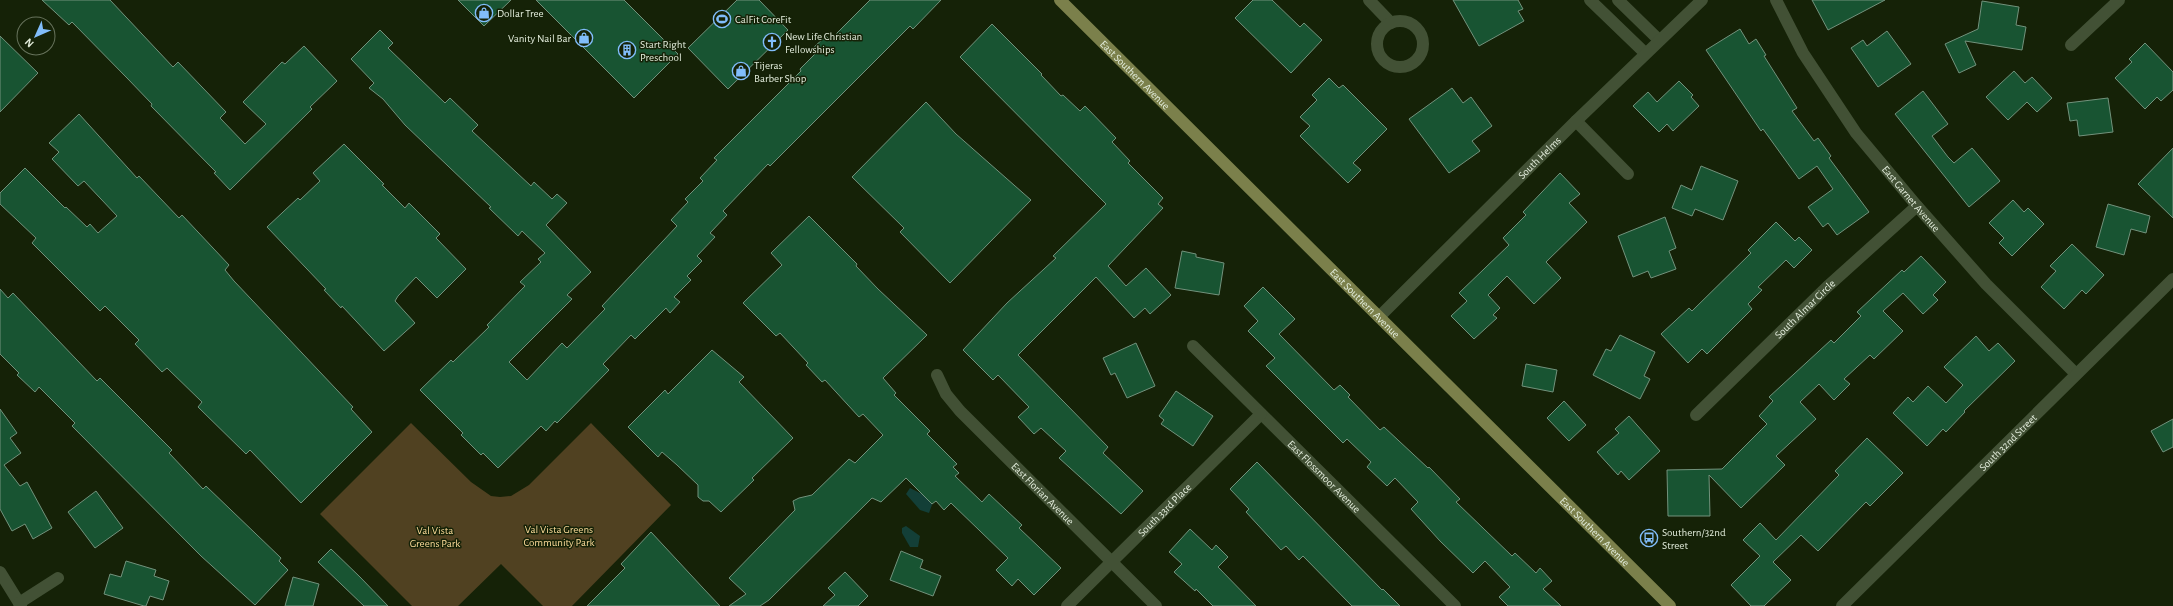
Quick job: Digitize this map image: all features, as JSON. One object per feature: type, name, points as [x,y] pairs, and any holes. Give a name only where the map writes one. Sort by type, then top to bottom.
[{"type":"main road","name":"East Southern Avenue","points":[[1060,0],[1670,606]]},
{"type":"street","points":[[1369,0],[1391,23]]},
{"type":"street","points":[[1590,0],[1645,53]]},
{"type":"street","points":[[1618,0],[1659,40]]},
{"type":"street","name":"South Helms","points":[[1379,317],[1645,53],[1702,0]]},
{"type":"street","name":"East Garnet Avenue","points":[[1776,0],[1803,53],[1856,133],[1917,206],[1986,284],[2076,374]]},
{"type":"street","points":[[2071,46],[2119,0]]},
{"type":"street","points":[[1576,121],[1628,174]]},
{"type":"street","name":"South Almar Circle","points":[[1696,415],[1827,287],[1917,206]]},
{"type":"street","name":"South 32nd Street","points":[[1842,606],[2173,279]]},
{"type":"street","name":"East Flossmoor Avenue","points":[[1193,346],[1455,606]]},
{"type":"street","name":"East Florian Avenue","points":[[937,374],[946,394],[960,411],[1156,606]]},
{"type":"street","name":"South 33rd Place","points":[[1067,606],[1261,414]]},
{"type":"street","points":[[0,572],[20,604],[58,578]]},
{"type":"green space","points":[[411,423],[471,482],[491,496],[500,497],[511,496],[529,485],[591,423],[671,505],[572,606],[543,606],[501,564],[458,606],[412,606],[320,514]]},
{"type":"water","points":[[910,488],[926,496],[933,502],[929,513],[920,510],[906,494]]},
{"type":"water","points":[[906,526],[920,536],[918,547],[910,547],[902,533],[902,528]]},
{"type":"building","points":[[42,0],[110,0],[173,67],[178,62],[226,112],[220,118],[245,144],[266,124],[243,102],[282,62],[285,64],[304,46],[337,81],[310,107],[312,109],[230,190],[214,173],[216,172],[72,22],[69,25]]},
{"type":"building","name":"Dollar Tree","points":[[458,0],[511,0],[484,26]]},
{"type":"building","name":"Start Right Preschool","points":[[536,0],[624,0],[678,54],[634,98]]},
{"type":"building","points":[[737,0],[759,0],[788,30],[728,89],[688,48]]},
{"type":"building","points":[[870,0],[941,0],[913,29],[910,26],[770,166],[768,164],[723,211],[727,215],[710,233],[715,237],[697,256],[702,261],[687,276],[691,280],[674,297],[680,302],[670,313],[666,308],[635,339],[631,335],[603,364],[609,370],[557,423],[555,421],[546,431],[541,426],[498,468],[483,453],[481,455],[461,435],[463,433],[420,390],[451,360],[453,362],[489,327],[487,325],[525,286],[520,282],[541,262],[538,259],[545,253],[522,231],[518,236],[489,208],[491,207],[405,125],[383,99],[369,88],[374,83],[351,59],[380,30],[393,43],[388,48],[445,103],[450,98],[478,125],[472,131],[531,186],[534,182],[552,199],[557,194],[567,203],[546,225],[591,272],[567,295],[572,299],[509,362],[527,380],[562,343],[567,348],[605,309],[602,306],[677,226],[671,220],[688,202],[685,199],[703,181],[700,178],[717,160],[714,158],[801,71],[800,69],[817,52],[813,48],[826,36],[830,40]]},
{"type":"building","points":[[1253,0],[1272,0],[1300,27],[1304,23],[1322,40],[1291,73],[1235,18]]},
{"type":"building","points":[[1453,0],[1518,0],[1523,9],[1518,11],[1524,21],[1479,46]]},
{"type":"building","points":[[1812,0],[1885,0],[1828,30]]},
{"type":"building","points":[[1982,1],[2019,7],[2016,25],[2026,27],[2022,50],[1965,41],[1976,65],[1959,73],[1945,44],[1978,29]]},
{"type":"building","points":[[992,24],[1042,74],[1041,75],[1061,96],[1063,95],[1080,111],[1085,106],[1116,138],[1112,142],[1130,161],[1128,163],[1163,198],[1158,204],[1163,208],[1108,266],[1126,286],[1146,268],[1171,295],[1150,314],[1145,308],[1134,318],[1096,277],[1018,355],[1108,447],[1103,453],[1143,491],[1121,514],[1059,458],[1066,451],[1041,428],[1034,434],[1018,417],[1029,407],[998,375],[993,380],[963,350],[1007,303],[1056,258],[1053,256],[1106,204],[960,57]]},
{"type":"building","points":[[1740,29],[1749,44],[1756,39],[1766,55],[1764,56],[1797,108],[1792,111],[1814,141],[1818,138],[1831,156],[1829,158],[1869,212],[1837,235],[1828,223],[1823,227],[1808,207],[1833,189],[1817,166],[1799,179],[1763,129],[1761,131],[1706,50]]},
{"type":"building","points":[[1887,31],[1911,64],[1878,87],[1851,48],[1863,40],[1867,46]]},
{"type":"building","points":[[0,36],[16,52],[16,56],[21,56],[38,73],[0,112]]},
{"type":"building","points":[[2145,43],[2173,72],[2173,90],[2161,101],[2157,97],[2145,109],[2115,78],[2132,62],[2129,59]]},
{"type":"building","points":[[2014,71],[2025,83],[2032,77],[2052,98],[2037,112],[2027,102],[2008,120],[1986,97]]},
{"type":"building","points":[[1329,78],[1339,88],[1343,85],[1387,129],[1353,163],[1361,170],[1348,183],[1300,136],[1310,126],[1300,117],[1317,100],[1312,95]]},
{"type":"building","points":[[1679,81],[1693,95],[1691,97],[1699,106],[1673,131],[1667,124],[1659,132],[1633,106],[1648,92],[1657,102]]},
{"type":"building","points":[[1452,88],[1463,103],[1471,97],[1492,126],[1472,141],[1480,151],[1449,173],[1409,119]]},
{"type":"building","points":[[1923,91],[1948,124],[1932,136],[1948,157],[1954,163],[1972,148],[2000,181],[1969,207],[1895,114]]},
{"type":"building","points":[[2108,98],[2113,132],[2079,136],[2077,120],[2070,121],[2067,103]]},
{"type":"building","points":[[926,102],[956,134],[1031,200],[950,283],[900,232],[904,228],[852,177]]},
{"type":"building","points":[[79,114],[137,178],[139,176],[179,218],[182,215],[229,265],[225,270],[234,281],[353,407],[351,409],[372,432],[301,503],[250,450],[246,454],[198,407],[202,402],[167,368],[162,372],[135,344],[139,340],[105,306],[100,311],[32,243],[36,238],[0,204],[0,193],[25,168],[65,208],[66,207],[87,227],[90,224],[98,233],[117,216],[84,181],[78,186],[52,159],[59,152],[49,143]]},
{"type":"building","points":[[344,144],[384,184],[382,185],[405,208],[409,203],[440,234],[436,238],[466,269],[437,298],[416,277],[395,301],[415,323],[384,351],[342,306],[341,308],[324,290],[326,289],[267,227],[298,198],[300,200],[320,181],[313,173]]},
{"type":"building","points":[[2173,148],[2173,218],[2138,184]]},
{"type":"building","points":[[1701,166],[1738,181],[1723,220],[1695,209],[1692,216],[1672,208],[1681,185],[1692,190]]},
{"type":"building","points":[[1560,173],[1580,194],[1569,203],[1587,222],[1546,262],[1561,278],[1534,304],[1507,276],[1488,295],[1500,308],[1493,315],[1497,318],[1474,339],[1451,316],[1467,301],[1459,293],[1509,245],[1503,238],[1526,215],[1523,212]]},
{"type":"building","points":[[2013,200],[2024,212],[2028,208],[2044,224],[2012,256],[1999,243],[2004,238],[1989,223]]},
{"type":"building","points":[[2108,204],[2150,216],[2146,233],[2131,229],[2124,255],[2096,247]]},
{"type":"building","points":[[809,216],[857,264],[856,266],[878,289],[927,335],[883,378],[896,393],[894,395],[930,431],[927,434],[957,464],[953,467],[959,473],[955,476],[982,502],[989,494],[1022,525],[1019,528],[1061,568],[1034,595],[1018,579],[1012,586],[996,570],[1008,558],[951,503],[944,510],[936,501],[932,504],[906,478],[881,502],[872,498],[769,600],[760,606],[729,606],[746,594],[729,578],[795,510],[793,501],[812,495],[849,459],[855,463],[883,435],[863,414],[859,417],[825,380],[822,382],[806,365],[808,363],[780,333],[776,336],[743,303],[782,265],[771,253]]},
{"type":"building","points":[[1665,217],[1676,248],[1669,251],[1676,269],[1651,278],[1648,271],[1633,277],[1618,236]]},
{"type":"building","points":[[1776,222],[1795,241],[1799,237],[1812,250],[1794,268],[1786,260],[1758,287],[1762,290],[1748,304],[1752,309],[1707,354],[1702,349],[1688,363],[1661,334],[1689,308],[1692,311],[1751,253],[1748,250]]},
{"type":"building","points":[[2072,244],[2104,275],[2086,294],[2082,290],[2064,309],[2041,287],[2056,271],[2050,266]]},
{"type":"building","points":[[1182,251],[1196,254],[1196,257],[1224,263],[1219,295],[1175,288]]},
{"type":"building","points":[[1921,256],[1946,282],[1933,295],[1938,300],[1923,314],[1903,293],[1883,311],[1903,331],[1874,359],[1870,355],[1844,379],[1850,384],[1834,400],[1819,384],[1800,402],[1816,419],[1776,456],[1785,465],[1741,508],[1709,475],[1710,516],[1668,516],[1667,470],[1722,469],[1767,424],[1759,416],[1773,401],[1769,397],[1831,340],[1834,343],[1861,316],[1857,312],[1902,270],[1904,272]]},
{"type":"building","points":[[1263,287],[1295,319],[1279,334],[1334,390],[1340,385],[1350,395],[1348,397],[1380,430],[1384,427],[1428,468],[1429,467],[1460,499],[1456,502],[1512,556],[1515,553],[1536,573],[1540,568],[1552,581],[1543,589],[1561,606],[1508,606],[1499,597],[1510,587],[1485,561],[1473,573],[1440,541],[1411,509],[1418,502],[1395,478],[1387,486],[1367,467],[1371,462],[1347,439],[1343,443],[1266,366],[1275,358],[1248,331],[1258,321],[1244,306]]},
{"type":"building","points":[[0,289],[8,298],[13,293],[97,381],[100,378],[172,450],[169,453],[203,489],[206,486],[281,558],[279,561],[288,570],[255,605],[201,556],[72,426],[75,423],[39,387],[35,392],[17,375],[19,373],[0,354]]},
{"type":"building","points":[[1620,335],[1655,352],[1644,376],[1650,379],[1640,399],[1593,375],[1606,349],[1611,351]]},
{"type":"building","points":[[1976,336],[1989,351],[1998,343],[2015,361],[1964,411],[1965,412],[1946,432],[1943,429],[1927,446],[1893,413],[1908,397],[1913,402],[1928,386],[1946,403],[1963,385],[1944,367]]},
{"type":"building","points":[[1136,343],[1155,386],[1127,398],[1115,373],[1111,375],[1103,358]]},
{"type":"building","points":[[712,350],[744,377],[739,382],[793,438],[752,478],[754,480],[721,512],[709,501],[703,501],[698,497],[698,485],[677,465],[662,452],[658,457],[628,427],[665,390],[668,394]]},
{"type":"building","points":[[1526,364],[1557,370],[1553,392],[1522,386]]},
{"type":"building","points":[[1176,391],[1213,416],[1193,446],[1161,424],[1164,420],[1159,416]]},
{"type":"building","points":[[1564,401],[1586,425],[1569,441],[1547,418]]},
{"type":"building","points":[[0,409],[17,433],[10,438],[21,453],[4,465],[20,486],[27,482],[52,528],[33,539],[25,524],[12,531],[0,509]]},
{"type":"building","points":[[1629,416],[1660,451],[1629,480],[1621,471],[1618,475],[1597,452],[1619,433],[1615,429]]},
{"type":"building","points":[[2173,419],[2173,447],[2163,452],[2151,431]]},
{"type":"building","points":[[1867,438],[1903,473],[1870,506],[1866,502],[1818,551],[1801,535],[1773,562],[1791,580],[1764,606],[1751,606],[1731,585],[1760,556],[1743,540],[1760,523],[1776,540],[1839,475],[1835,471]]},
{"type":"building","points":[[1257,462],[1382,590],[1383,589],[1400,606],[1352,606],[1303,556],[1299,560],[1286,546],[1281,550],[1246,512],[1249,509],[1230,489]]},
{"type":"building","points":[[96,491],[123,528],[95,548],[68,512]]},
{"type":"building","points":[[1190,529],[1212,550],[1216,545],[1228,557],[1218,567],[1256,606],[1213,606],[1196,589],[1195,591],[1174,572],[1182,564],[1169,552]]},
{"type":"building","points":[[651,532],[720,606],[587,606],[625,568],[621,564]]},
{"type":"building","points":[[331,549],[388,606],[364,606],[318,562]]},
{"type":"building","points":[[901,551],[923,560],[920,568],[941,576],[933,596],[890,580]]},
{"type":"building","points":[[126,561],[156,570],[154,576],[169,581],[163,600],[150,596],[146,606],[144,606],[104,594],[110,574],[121,577]]},
{"type":"building","points":[[845,572],[868,596],[858,606],[823,606],[835,595],[828,588]]},
{"type":"building","points":[[293,577],[319,584],[313,606],[285,606]]},
{"type":"place","name":"Dollar Tree","points":[[484,13]]},
{"type":"place","name":"CalFit CoreFit","points":[[722,19]]},
{"type":"place","name":"Vanity Nail Bar","points":[[584,38]]},
{"type":"place","name":"New Life Christian Fellowships","points":[[772,42]]},
{"type":"place","name":"Start Right Preschool","points":[[627,50]]},
{"type":"place","name":"Tijeras Barber Shop","points":[[741,71]]},
{"type":"place","name":"Southern/32nd Street","points":[[1649,538]]},
{"type":"park label","name":"Val Vista Greens Community Park","points":[[559,535]]},
{"type":"park label","name":"Val Vista Greens Park","points":[[435,536]]}]
